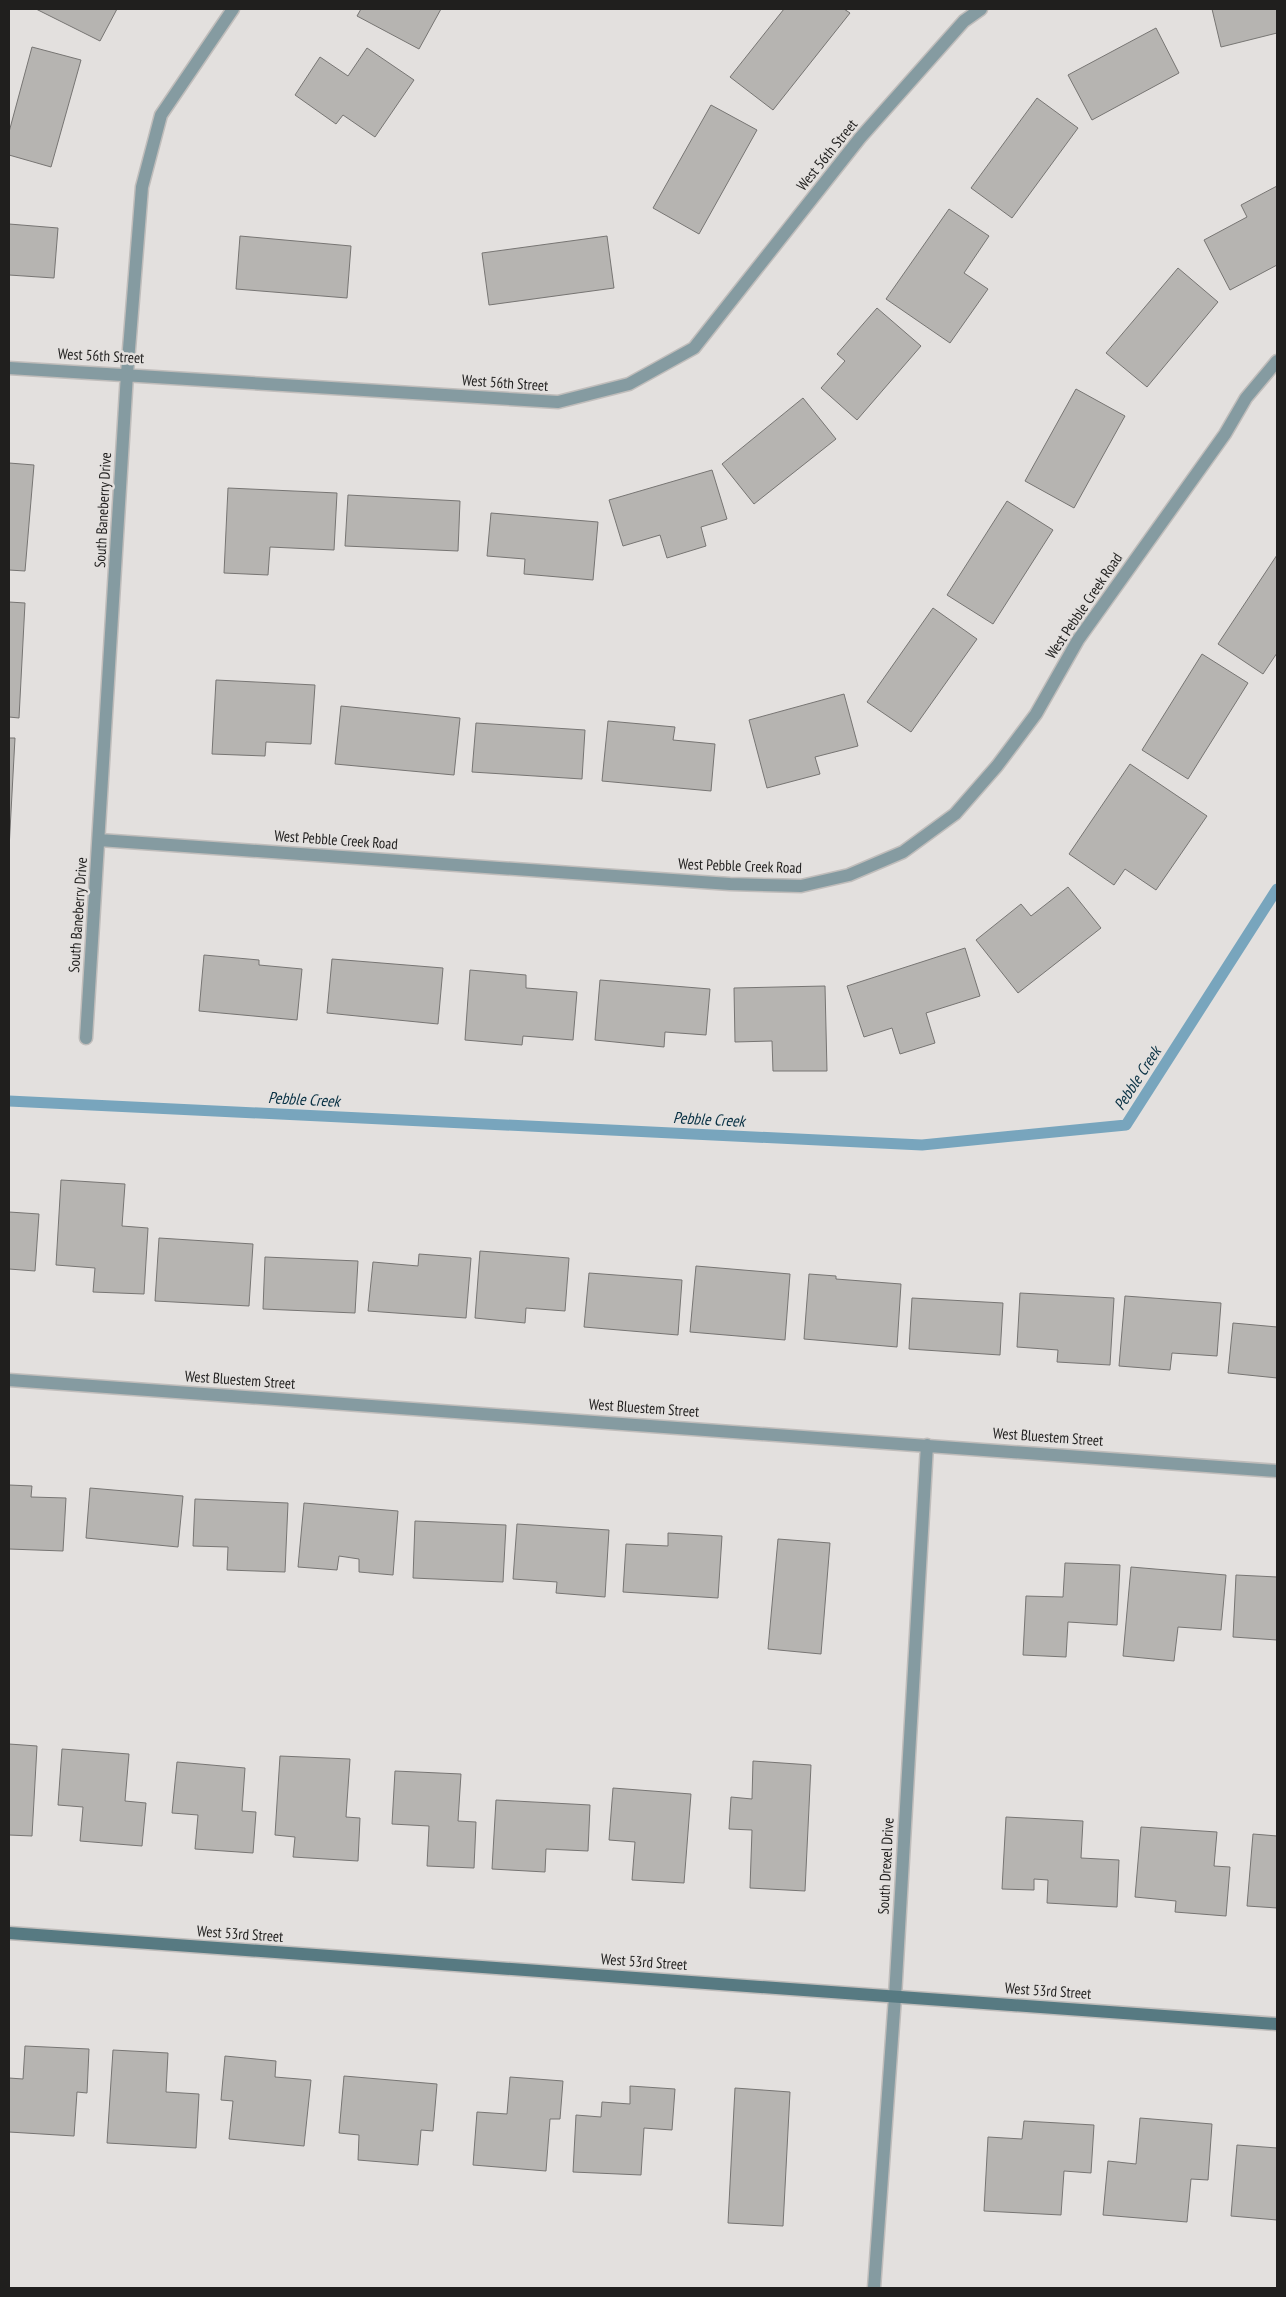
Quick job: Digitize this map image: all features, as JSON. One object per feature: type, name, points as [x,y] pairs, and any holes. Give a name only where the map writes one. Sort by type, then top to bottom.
[{"type":"street","name":"South Baneberry Drive","points":[[86,1038],[127,374],[142,186],[161,116],[233,9]]},
{"type":"street","name":"West 56th Street","points":[[9,368],[558,402],[629,384],[694,348],[860,138],[964,21],[981,9]]},
{"type":"street","name":"West Pebble Creek Road","points":[[99,840],[730,884],[801,886],[849,875],[903,852],[955,814],[997,766],[1036,714],[1078,640],[1225,434],[1246,398],[1277,361]]},
{"type":"street","name":"West Bluestem Street","points":[[9,1380],[1277,1470]]},
{"type":"street","name":"South Drexel Drive","points":[[874,2288],[895,1997],[927,1445]]},
{"type":"street","name":"West 53rd Street","points":[[9,1933],[1277,2024]]},
{"type":"building","points":[[36,9],[117,9],[100,41]]},
{"type":"building","points":[[361,9],[441,9],[419,49],[357,16]]},
{"type":"building","points":[[784,9],[844,9],[850,13],[773,110],[730,77]]},
{"type":"building","points":[[1212,9],[1277,9],[1277,33],[1221,47]]},
{"type":"building","points":[[1156,28],[1179,73],[1092,120],[1068,75]]},
{"type":"building","points":[[32,47],[81,60],[51,167],[9,155],[9,132]]},
{"type":"building","points":[[367,48],[414,80],[375,137],[343,115],[336,124],[295,95],[320,57],[348,76]]},
{"type":"building","points":[[1037,98],[1078,128],[1012,218],[971,188]]},
{"type":"building","points":[[711,105],[757,130],[699,234],[653,208]]},
{"type":"building","points":[[1277,186],[1277,265],[1230,290],[1204,240],[1247,217],[1241,205]]},
{"type":"building","points":[[949,209],[989,236],[964,273],[988,289],[950,343],[886,299]]},
{"type":"building","points":[[9,224],[58,228],[54,278],[9,275]]},
{"type":"building","points":[[240,236],[351,246],[347,298],[236,289]]},
{"type":"building","points":[[607,236],[614,288],[489,305],[482,253]]},
{"type":"building","points":[[1178,268],[1218,302],[1147,387],[1106,353]]},
{"type":"building","points":[[877,308],[921,346],[857,420],[821,388],[845,361],[837,354]]},
{"type":"building","points":[[1076,389],[1125,416],[1074,508],[1025,481]]},
{"type":"building","points":[[803,398],[836,439],[754,504],[722,464]]},
{"type":"building","points":[[9,463],[34,465],[25,571],[9,570]]},
{"type":"building","points":[[712,470],[727,519],[701,527],[706,546],[667,558],[660,535],[623,546],[609,500]]},
{"type":"building","points":[[228,488],[337,493],[334,550],[270,547],[268,575],[224,573]]},
{"type":"building","points":[[348,495],[460,501],[458,551],[345,546]]},
{"type":"building","points":[[1007,501],[1053,530],[993,624],[947,595]]},
{"type":"building","points":[[491,513],[598,522],[593,580],[524,574],[525,559],[487,556]]},
{"type":"building","points":[[1277,555],[1277,653],[1263,674],[1218,644]]},
{"type":"building","points":[[9,602],[25,603],[19,718],[9,717]]},
{"type":"building","points":[[933,608],[977,639],[911,732],[867,702]]},
{"type":"building","points":[[1202,654],[1248,683],[1188,779],[1142,750]]},
{"type":"building","points":[[216,680],[315,685],[311,744],[266,742],[265,756],[212,754]]},
{"type":"building","points":[[844,694],[858,746],[815,757],[820,774],[767,788],[749,720]]},
{"type":"building","points":[[341,706],[460,718],[454,775],[335,764]]},
{"type":"building","points":[[608,721],[675,727],[673,740],[715,744],[711,791],[602,781]]},
{"type":"building","points":[[476,723],[585,730],[582,779],[472,772]]},
{"type":"building","points":[[9,738],[15,738],[9,849]]},
{"type":"building","points":[[1130,764],[1207,816],[1156,890],[1125,869],[1114,885],[1069,854]]},
{"type":"building","points":[[1068,887],[1101,928],[1018,993],[976,940],[1021,904],[1031,916]]},
{"type":"building","points":[[965,948],[980,996],[926,1013],[935,1043],[900,1054],[892,1028],[864,1037],[847,986]]},
{"type":"building","points":[[204,955],[259,960],[259,965],[302,969],[297,1020],[199,1011]]},
{"type":"building","points":[[332,959],[443,968],[438,1024],[327,1013]]},
{"type":"building","points":[[470,970],[526,975],[526,988],[577,992],[573,1040],[523,1036],[522,1045],[465,1040]]},
{"type":"building","points":[[600,980],[710,989],[706,1035],[665,1032],[664,1047],[595,1040]]},
{"type":"building","points":[[825,986],[827,1071],[773,1071],[772,1041],[735,1042],[734,988]]},
{"type":"building","points":[[61,1180],[125,1184],[122,1226],[148,1228],[144,1294],[93,1292],[95,1268],[56,1265]]},
{"type":"building","points":[[9,1212],[39,1214],[35,1271],[9,1269]]},
{"type":"building","points":[[159,1238],[253,1244],[249,1306],[155,1301]]},
{"type":"building","points":[[480,1251],[569,1258],[565,1311],[526,1308],[525,1323],[475,1318]]},
{"type":"building","points":[[419,1254],[471,1258],[466,1318],[368,1311],[373,1262],[418,1266]]},
{"type":"building","points":[[265,1257],[358,1261],[355,1313],[263,1309]]},
{"type":"building","points":[[696,1266],[790,1274],[785,1340],[690,1332]]},
{"type":"building","points":[[589,1273],[682,1280],[678,1335],[584,1327]]},
{"type":"building","points":[[809,1274],[836,1276],[836,1279],[901,1284],[897,1347],[804,1339]]},
{"type":"building","points":[[1020,1293],[1114,1298],[1110,1365],[1057,1362],[1058,1350],[1017,1347]]},
{"type":"building","points":[[1125,1296],[1221,1303],[1217,1356],[1172,1353],[1170,1370],[1119,1366]]},
{"type":"building","points":[[912,1298],[1003,1303],[1000,1355],[909,1349]]},
{"type":"building","points":[[1233,1323],[1277,1327],[1277,1378],[1228,1373]]},
{"type":"building","points":[[9,1485],[32,1486],[31,1497],[66,1498],[63,1551],[9,1549]]},
{"type":"building","points":[[90,1488],[183,1496],[178,1547],[86,1538]]},
{"type":"building","points":[[195,1499],[288,1503],[285,1572],[227,1570],[228,1547],[193,1546]]},
{"type":"building","points":[[304,1503],[398,1511],[393,1575],[359,1572],[359,1559],[339,1556],[337,1570],[298,1567]]},
{"type":"building","points":[[415,1521],[506,1525],[503,1582],[413,1578]]},
{"type":"building","points":[[517,1524],[609,1530],[605,1597],[556,1593],[557,1582],[513,1579]]},
{"type":"building","points":[[668,1533],[722,1536],[718,1598],[623,1592],[626,1544],[668,1546]]},
{"type":"building","points":[[778,1539],[830,1543],[821,1654],[768,1649]]},
{"type":"building","points":[[1065,1563],[1120,1565],[1117,1625],[1068,1622],[1066,1657],[1023,1655],[1026,1596],[1063,1597]]},
{"type":"building","points":[[1131,1567],[1226,1575],[1221,1630],[1178,1627],[1174,1661],[1123,1656]]},
{"type":"building","points":[[1236,1575],[1277,1577],[1277,1640],[1233,1637]]},
{"type":"building","points":[[9,1744],[37,1746],[32,1836],[9,1835]]},
{"type":"building","points":[[62,1749],[129,1754],[125,1801],[146,1803],[142,1846],[80,1841],[83,1807],[58,1805]]},
{"type":"building","points":[[280,1756],[350,1759],[346,1817],[360,1818],[358,1861],[293,1857],[295,1837],[275,1835]]},
{"type":"building","points":[[753,1761],[811,1765],[805,1891],[750,1888],[752,1830],[729,1829],[731,1797],[752,1799]]},
{"type":"building","points":[[177,1762],[245,1768],[242,1811],[256,1812],[253,1853],[195,1849],[198,1815],[172,1813]]},
{"type":"building","points":[[395,1771],[461,1774],[458,1821],[476,1822],[474,1868],[427,1866],[429,1826],[392,1824]]},
{"type":"building","points":[[613,1788],[691,1794],[684,1883],[632,1880],[635,1842],[609,1840]]},
{"type":"building","points":[[496,1800],[590,1805],[588,1851],[546,1849],[545,1872],[492,1869]]},
{"type":"building","points":[[1006,1817],[1083,1821],[1081,1858],[1119,1860],[1117,1907],[1047,1903],[1048,1880],[1034,1879],[1034,1890],[1002,1889]]},
{"type":"building","points":[[1141,1827],[1217,1832],[1214,1866],[1230,1867],[1226,1916],[1175,1912],[1176,1901],[1135,1897]]},
{"type":"building","points":[[1253,1834],[1277,1836],[1277,1908],[1247,1906]]},
{"type":"building","points":[[25,2046],[89,2049],[87,2093],[77,2092],[74,2136],[9,2132],[9,2078],[23,2079]]},
{"type":"building","points":[[113,2050],[168,2053],[166,2092],[199,2094],[196,2148],[107,2143]]},
{"type":"building","points":[[225,2056],[276,2061],[275,2077],[311,2080],[304,2146],[229,2139],[233,2101],[221,2100]]},
{"type":"building","points":[[344,2076],[437,2084],[433,2131],[421,2130],[418,2165],[358,2160],[359,2135],[339,2133]]},
{"type":"building","points":[[510,2077],[563,2081],[560,2119],[550,2119],[546,2171],[473,2165],[477,2112],[507,2114]]},
{"type":"building","points":[[630,2086],[675,2089],[672,2130],[644,2128],[641,2175],[573,2172],[576,2115],[601,2117],[602,2102],[630,2104]]},
{"type":"building","points":[[735,2088],[790,2092],[783,2226],[728,2223]]},
{"type":"building","points":[[1140,2118],[1212,2124],[1208,2180],[1191,2179],[1187,2222],[1103,2215],[1108,2161],[1136,2164]]},
{"type":"building","points":[[1024,2121],[1094,2125],[1091,2173],[1064,2171],[1061,2215],[984,2211],[988,2137],[1022,2139]]},
{"type":"building","points":[[1237,2145],[1277,2148],[1277,2220],[1231,2216]]},
{"type":"waterway","name":"Pebble Creek","points":[[9,1101],[922,1145],[1126,1125],[1277,889]]}]
